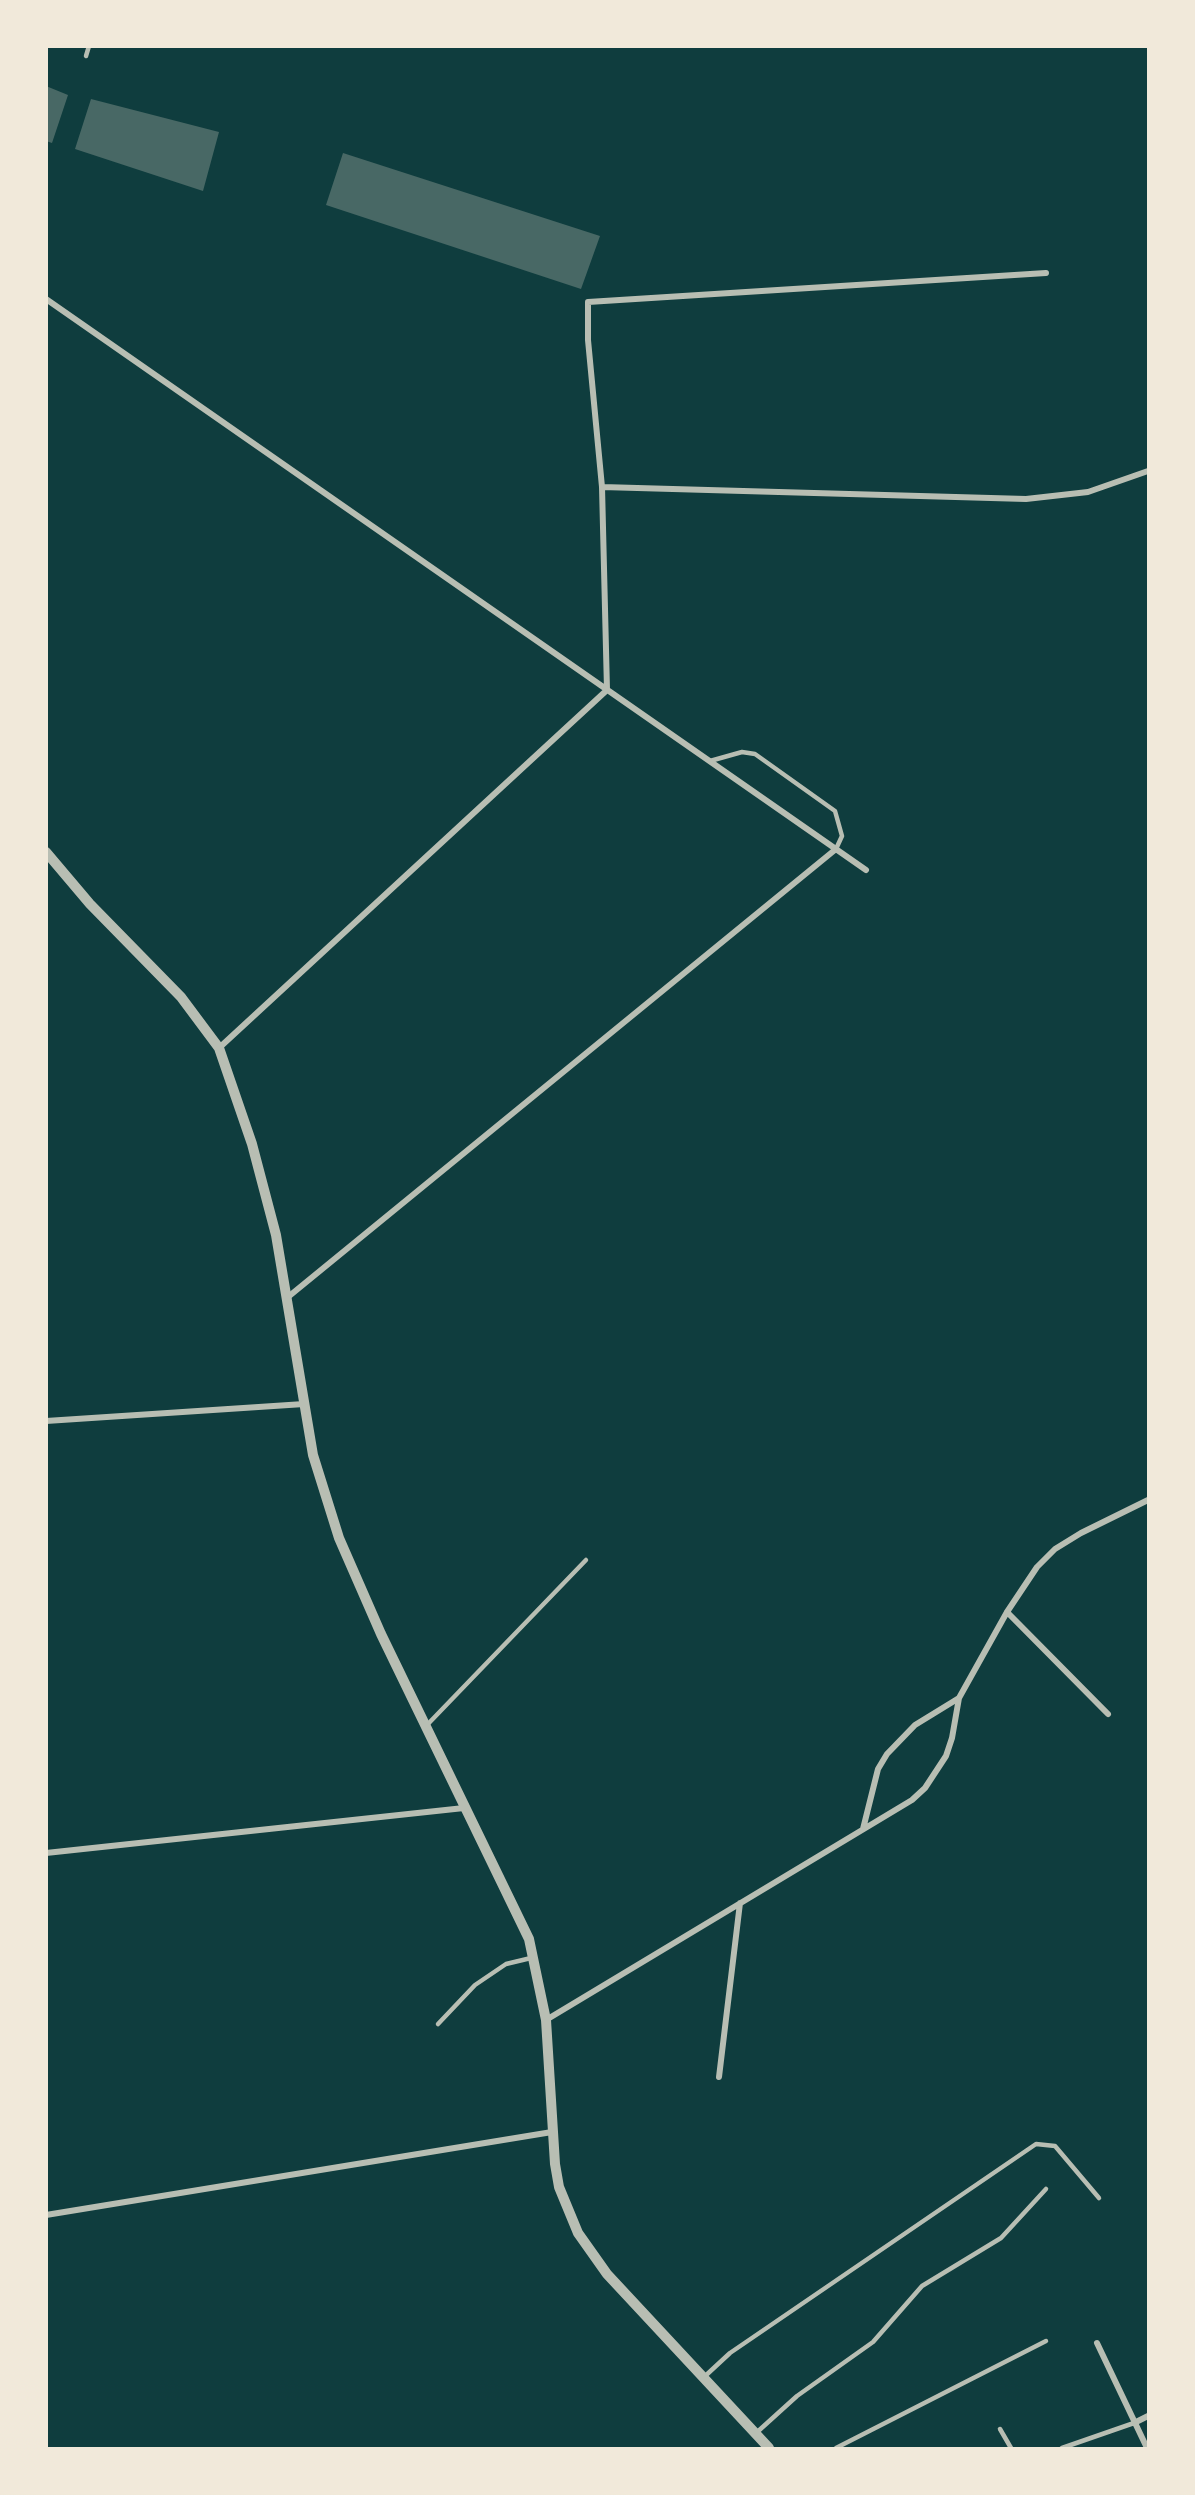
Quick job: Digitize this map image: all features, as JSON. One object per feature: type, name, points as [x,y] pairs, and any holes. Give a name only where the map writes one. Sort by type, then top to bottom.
[{"type":"street","points":[[219,1048],[607,690],[602,487],[588,340],[588,302],[1046,273]]},
{"type":"street","points":[[46,299],[866,870]]},
{"type":"street","points":[[602,487],[1026,499],[1088,492],[1149,471]]},
{"type":"street","points":[[288,1297],[836,849]]},
{"type":"street","points":[[46,852],[90,904],[181,997],[219,1048],[252,1144],[276,1235],[313,1455],[339,1538],[425,1727],[522,1919],[534,1957],[546,2020],[552,2132],[559,2187],[578,2233],[607,2274],[768,2448]]},
{"type":"street","points":[[46,1421],[304,1404]]},
{"type":"street","points":[[546,2020],[912,1800],[938,1772],[952,1738],[959,1698],[1007,1612],[1037,1567],[1055,1549],[1100,1523],[1149,1500]]},
{"type":"street","points":[[1007,1612],[1108,1714]]},
{"type":"street","points":[[863,1829],[878,1769],[886,1754],[915,1725],[959,1698]]},
{"type":"street","points":[[46,1853],[464,1808]]},
{"type":"street","points":[[719,2077],[740,1903]]},
{"type":"street","points":[[46,2215],[552,2132]]},
{"type":"street","points":[[1097,2343],[1147,2448]]},
{"type":"street","points":[[1134,2423],[1149,2416]]},
{"type":"lane","points":[[86,56],[89,46]]},
{"type":"lane","points":[[710,761],[742,752],[755,754],[835,811],[842,836],[836,849]]},
{"type":"lane","points":[[425,1727],[586,1560]]},
{"type":"lane","points":[[438,2024],[475,1985],[506,1964],[534,1957]]},
{"type":"lane","points":[[703,2378],[730,2353],[1036,2144],[1055,2146],[1099,2198]]},
{"type":"lane","points":[[755,2434],[797,2396],[873,2342],[922,2286],[1001,2238],[1046,2188]]},
{"type":"lane","points":[[836,2448],[1046,2341]]},
{"type":"lane","points":[[1062,2448],[1134,2423]]},
{"type":"lane","points":[[1000,2429],[1011,2448]]},
{"type":"building","points":[[46,86],[68,95],[52,143],[46,141]]},
{"type":"building","points":[[91,99],[219,132],[203,191],[75,149]]},
{"type":"building","points":[[343,153],[600,236],[581,289],[326,205]]}]
